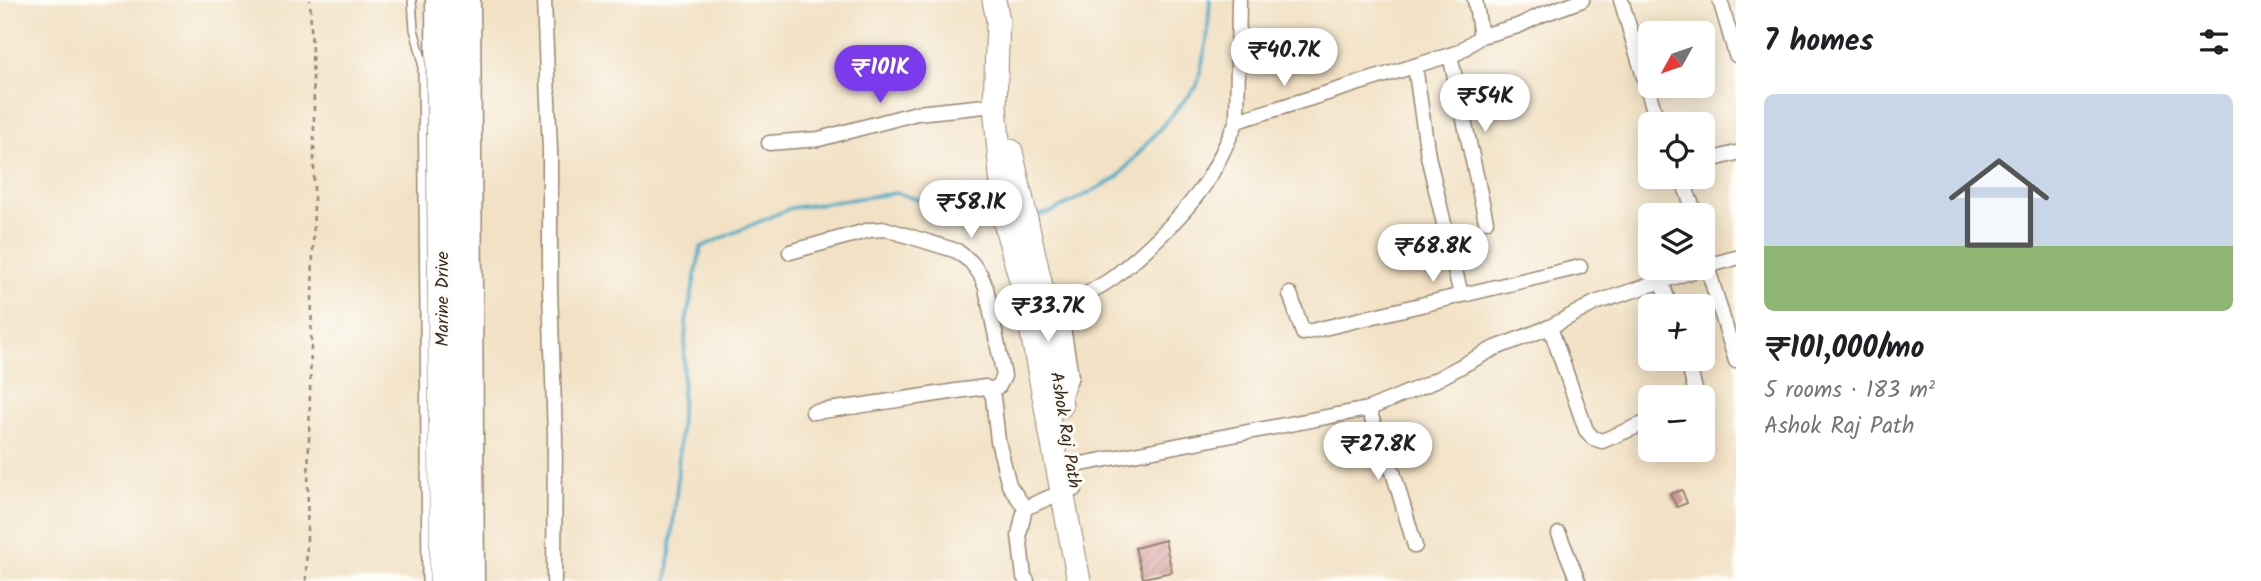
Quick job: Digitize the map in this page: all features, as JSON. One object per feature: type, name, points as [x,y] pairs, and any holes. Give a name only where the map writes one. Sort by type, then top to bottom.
[{"type":"highway","name":"Marine Drive","points":[[443,581],[453,10]]},
{"type":"highway","name":"Marine Drive","points":[[453,10],[470,581]]},
{"type":"main road","name":"Ashok Raj Path","points":[[994,0],[998,20],[995,105],[1033,290],[1061,404],[1067,473]]},
{"type":"main road","name":"Ashok Raj Path","points":[[997,73],[1006,103],[1007,172]]},
{"type":"main road","name":"Ashok Raj Path","points":[[1033,290],[1077,531],[1079,581]]},
{"type":"main road","name":"Ashok Raj Path","points":[[1077,531],[1094,581]]},
{"type":"street","points":[[544,0],[550,151],[550,290],[555,438],[554,581]]},
{"type":"street","points":[[1061,404],[1071,376],[1063,313],[1070,305],[1111,280],[1164,233],[1206,182],[1237,121],[1239,0]]},
{"type":"street","points":[[1475,0],[1481,36]]},
{"type":"street","points":[[1537,0],[1541,15]]},
{"type":"street","points":[[1237,121],[1450,55],[1481,36],[1518,26],[1582,0]]},
{"type":"street","points":[[1621,0],[1654,112]]},
{"type":"street","points":[[1720,0],[1736,55]]},
{"type":"street","points":[[1450,55],[1486,221]]},
{"type":"street","points":[[1415,66],[1429,156],[1461,295]]},
{"type":"street","points":[[769,143],[819,139],[917,113],[995,105]]},
{"type":"street","points":[[1715,159],[1736,153]]},
{"type":"street","points":[[790,251],[870,230],[886,229],[957,251],[971,262],[986,288],[1004,376],[999,386],[990,390]]},
{"type":"street","points":[[1715,264],[1736,258]]},
{"type":"street","points":[[1290,294],[1303,333],[1580,267]]},
{"type":"street","points":[[1027,581],[1024,577],[1019,535],[1025,508],[1067,473],[1368,409],[1429,384],[1493,349],[1550,327],[1595,303],[1664,280]]},
{"type":"street","points":[[1708,280],[1736,361]]},
{"type":"street","points":[[1661,281],[1666,294]]},
{"type":"street","points":[[1550,327],[1586,430],[1593,438],[1602,441],[1638,426]]},
{"type":"street","points":[[813,412],[985,387],[993,397],[998,441],[1009,485],[1025,508]]},
{"type":"street","points":[[1368,409],[1393,472],[1415,545]]},
{"type":"street","points":[[1559,534],[1578,581]]},
{"type":"lane","points":[[412,0],[414,29],[422,59],[426,581]]},
{"type":"path","points":[[306,581],[314,116],[310,0]]},
{"type":"building","points":[[1682,490],[1687,503],[1677,507],[1670,494]]},
{"type":"building","points":[[1165,540],[1172,572],[1143,578],[1135,548]]},
{"type":"waterway","points":[[1033,217],[1052,212],[1117,178],[1197,86],[1207,41],[1210,0]]},
{"type":"waterway","points":[[667,581],[677,487],[686,322],[701,247],[791,208],[896,193],[947,208],[982,228],[998,225]]}]
